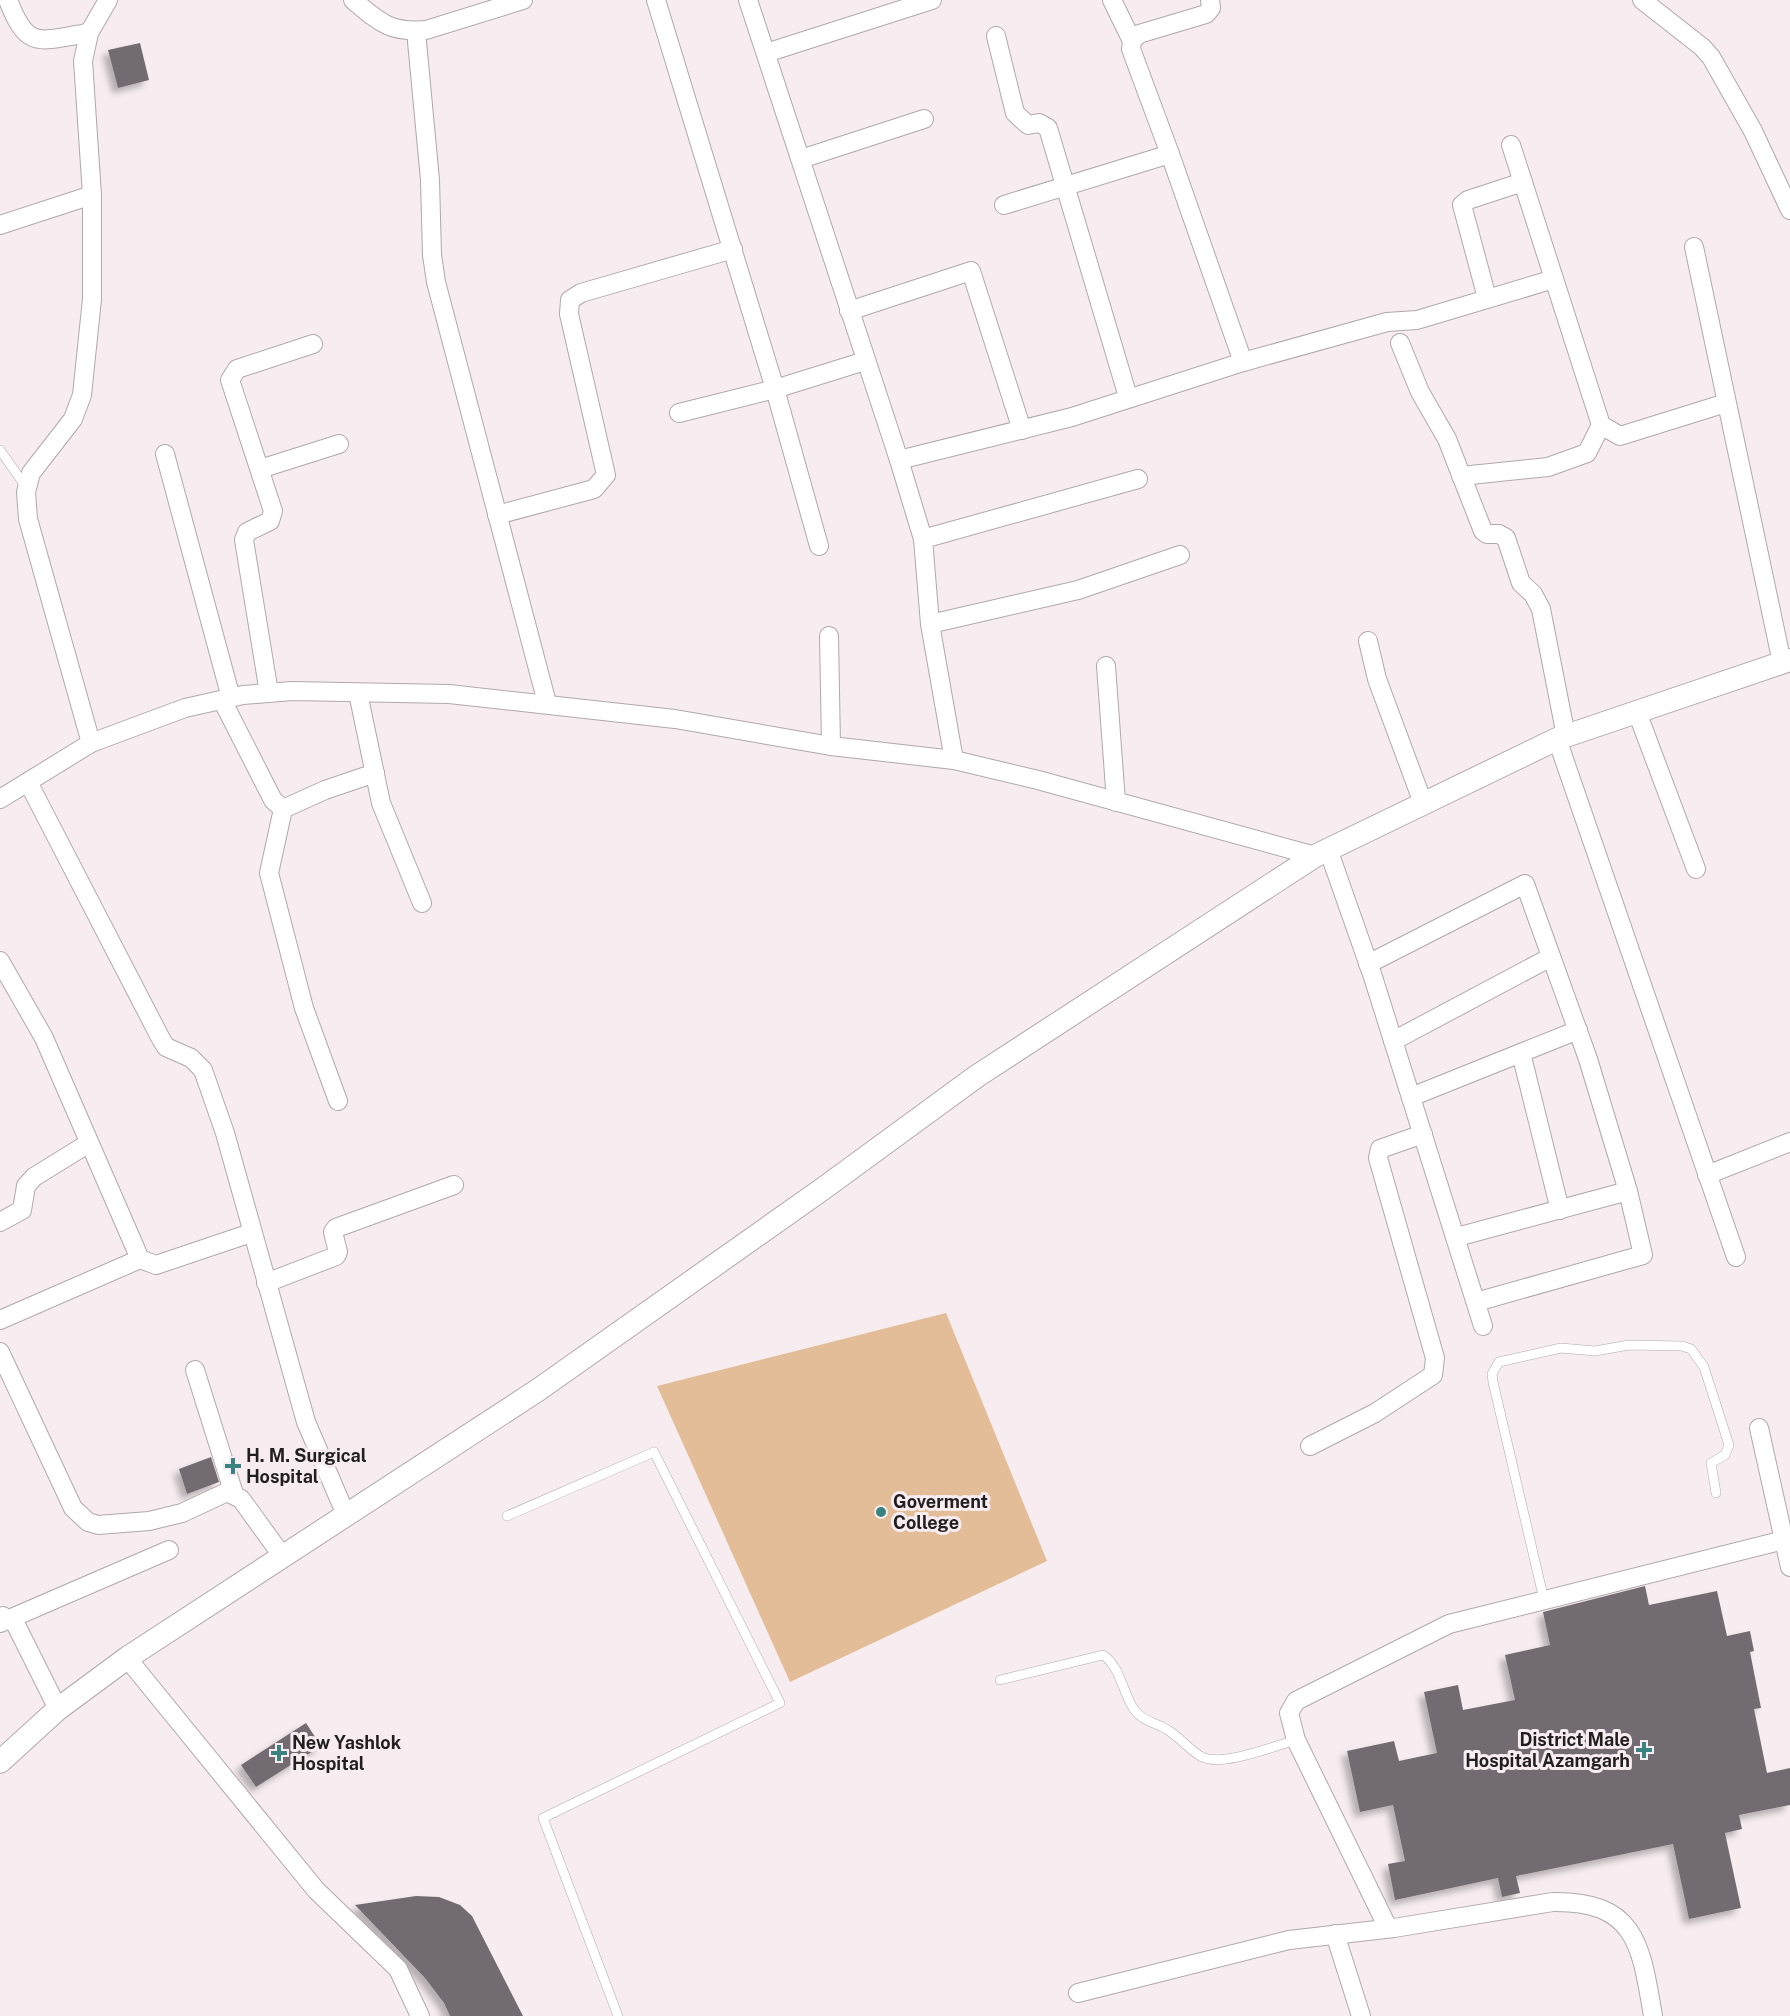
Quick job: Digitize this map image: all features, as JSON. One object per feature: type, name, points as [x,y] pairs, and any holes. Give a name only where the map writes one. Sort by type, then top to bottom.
[{"type":"street","points":[[8,0],[19,26],[31,37],[43,39],[88,33]]},
{"type":"street","points":[[91,743],[28,519],[26,487],[36,465],[73,419],[82,395],[92,299],[92,195],[83,61],[88,33],[108,0]]},
{"type":"street","points":[[353,0],[380,22],[393,29],[416,31],[490,12],[523,0]]},
{"type":"street","points":[[656,0],[775,389],[819,546]]},
{"type":"street","points":[[748,0],[899,460],[922,539],[930,624],[954,760]]},
{"type":"street","points":[[766,53],[932,0]]},
{"type":"street","points":[[1112,0],[1132,41],[1131,49],[1243,363]]},
{"type":"street","points":[[1132,41],[1139,34],[1206,14],[1211,8],[1210,0]]},
{"type":"street","points":[[1642,0],[1710,57],[1752,131],[1790,210]]},
{"type":"street","points":[[416,31],[430,180],[432,255],[436,282],[547,703]]},
{"type":"street","points":[[996,36],[1015,113],[1028,125],[1039,123],[1048,128],[1128,397]]},
{"type":"street","points":[[801,159],[924,119]]},
{"type":"street","points":[[1511,145],[1601,425],[1620,436],[1726,403]]},
{"type":"street","points":[[1004,205],[1170,154]]},
{"type":"street","points":[[1487,298],[1462,215],[1462,205],[1468,200],[1523,182]]},
{"type":"street","points":[[0,225],[92,195]]},
{"type":"street","points":[[0,1762],[58,1709],[127,1658],[538,1390],[824,1188],[977,1076],[1321,852],[1561,738],[1786,662],[1726,403],[1694,247]]},
{"type":"street","points":[[497,515],[594,489],[606,475],[569,314],[570,300],[581,293],[733,249]]},
{"type":"street","points":[[849,311],[971,271],[1022,430]]},
{"type":"street","points":[[899,460],[1072,417],[1128,397],[1243,363],[1387,322],[1417,320],[1554,279]]},
{"type":"street","points":[[1400,343],[1418,386],[1447,439],[1483,531],[1506,538],[1521,583],[1538,602],[1561,738],[1736,1257]]},
{"type":"street","points":[[269,693],[244,544],[247,532],[270,521],[273,516],[272,503],[231,386],[232,374],[237,369],[313,344]]},
{"type":"street","points":[[679,413],[775,389],[865,361]]},
{"type":"street","points":[[1461,476],[1548,467],[1587,453],[1601,425]]},
{"type":"street","points":[[260,469],[339,444]]},
{"type":"street","points":[[165,454],[227,699],[273,800],[283,809]]},
{"type":"street","points":[[922,539],[1138,479]]},
{"type":"street","points":[[930,624],[1078,590],[1180,555]]},
{"type":"street","points":[[829,636],[831,746]]},
{"type":"street","points":[[1368,641],[1377,680],[1423,803]]},
{"type":"street","points":[[1106,666],[1116,802]]},
{"type":"street","points":[[0,799],[91,743],[185,708],[269,693],[449,694],[547,703],[675,719],[831,746],[954,760],[1321,852]]},
{"type":"street","points":[[358,693],[381,803],[422,903]]},
{"type":"street","points":[[1637,712],[1696,869]]},
{"type":"street","points":[[283,809],[325,790],[375,773]]},
{"type":"street","points":[[28,782],[161,1040],[166,1047],[191,1058],[203,1070],[225,1133],[251,1233],[306,1422],[346,1515]]},
{"type":"street","points":[[283,809],[269,873],[304,1008],[338,1101]]},
{"type":"street","points":[[1321,852],[1368,964],[1457,1237],[1483,1326]]},
{"type":"street","points":[[1368,964],[1525,884],[1578,1030],[1628,1191],[1642,1255],[1476,1302]]},
{"type":"street","points":[[1393,1041],[1551,957]]},
{"type":"street","points":[[0,961],[44,1038],[140,1259],[148,1264],[156,1265],[251,1233]]},
{"type":"street","points":[[1411,1097],[1578,1030]]},
{"type":"street","points":[[1521,1053],[1560,1210]]},
{"type":"street","points":[[1310,1446],[1375,1413],[1433,1375],[1435,1358],[1378,1158],[1380,1149],[1423,1134]]},
{"type":"street","points":[[1707,1175],[1790,1142]]},
{"type":"street","points":[[0,1222],[21,1210],[26,1186],[34,1177],[89,1143]]},
{"type":"street","points":[[266,1283],[336,1256],[338,1252],[333,1232],[336,1228],[454,1185]]},
{"type":"street","points":[[1457,1237],[1628,1191]]},
{"type":"street","points":[[0,1320],[140,1259]]},
{"type":"street","points":[[0,1352],[73,1508],[88,1522],[98,1525],[161,1519],[182,1513],[217,1494],[227,1492],[241,1499],[283,1557]]},
{"type":"street","points":[[195,1370],[234,1494]]},
{"type":"street","points":[[1759,1428],[1790,1567]]},
{"type":"street","points":[[1388,1928],[1296,1740],[1289,1713],[1296,1701],[1449,1624],[1784,1539]]},
{"type":"street","points":[[2,1619],[169,1550]]},
{"type":"street","points":[[2,1619],[13,1619],[58,1709]]},
{"type":"street","points":[[127,1658],[316,1890],[398,1969],[420,2016]]},
{"type":"street","points":[[1078,1993],[1236,1951],[1289,1940],[1388,1928],[1553,1902],[1577,1902],[1608,1910],[1635,1936],[1642,1955],[1653,2016]]},
{"type":"street","points":[[1335,1934],[1361,2016]]},
{"type":"lane","points":[[0,450],[26,487]]},
{"type":"lane","points":[[1544,1600],[1493,1382],[1492,1374],[1499,1362],[1561,1348],[1595,1351],[1629,1345],[1682,1346],[1691,1349],[1704,1367],[1729,1445],[1725,1455],[1711,1463],[1716,1493]]},
{"type":"lane","points":[[507,1516],[654,1452],[780,1703],[543,1818],[618,2016]]},
{"type":"lane","points":[[1000,1680],[1103,1655],[1113,1665],[1133,1709],[1143,1719],[1169,1730],[1199,1755],[1209,1760],[1227,1759],[1296,1740]]},
{"type":"shaded area","points":[[946,1313],[1047,1561],[790,1682],[657,1386]]},
{"type":"building","points":[[140,43],[149,80],[118,88],[108,50]]},
{"type":"building","points":[[211,1457],[219,1482],[187,1494],[179,1469]]},
{"type":"building","points":[[1645,1586],[1649,1605],[1717,1591],[1727,1636],[1750,1631],[1754,1651],[1750,1652],[1761,1708],[1754,1709],[1767,1773],[1790,1768],[1790,1805],[1739,1815],[1742,1829],[1725,1833],[1741,1908],[1689,1919],[1673,1844],[1516,1876],[1520,1893],[1502,1897],[1498,1878],[1395,1900],[1388,1864],[1405,1861],[1393,1805],[1360,1812],[1347,1751],[1394,1741],[1399,1761],[1437,1753],[1424,1692],[1458,1685],[1463,1710],[1515,1700],[1505,1655],[1550,1645],[1543,1612]]},
{"type":"building","points":[[306,1723],[321,1746],[256,1787],[241,1765]]},
{"type":"building","points":[[416,1896],[439,1897],[460,1905],[472,1916],[523,2016],[450,2016],[444,2003],[425,1978],[355,1905]]},
{"type":"place","name":"H. M. Surgical Hospital","points":[[233,1466]]},
{"type":"place","name":"Goverment College","points":[[881,1512]]},
{"type":"place","name":"District Male Hospital Azamgarh","points":[[1644,1750]]},
{"type":"place","name":"New Yashlok Hospital","points":[[279,1753]]}]
